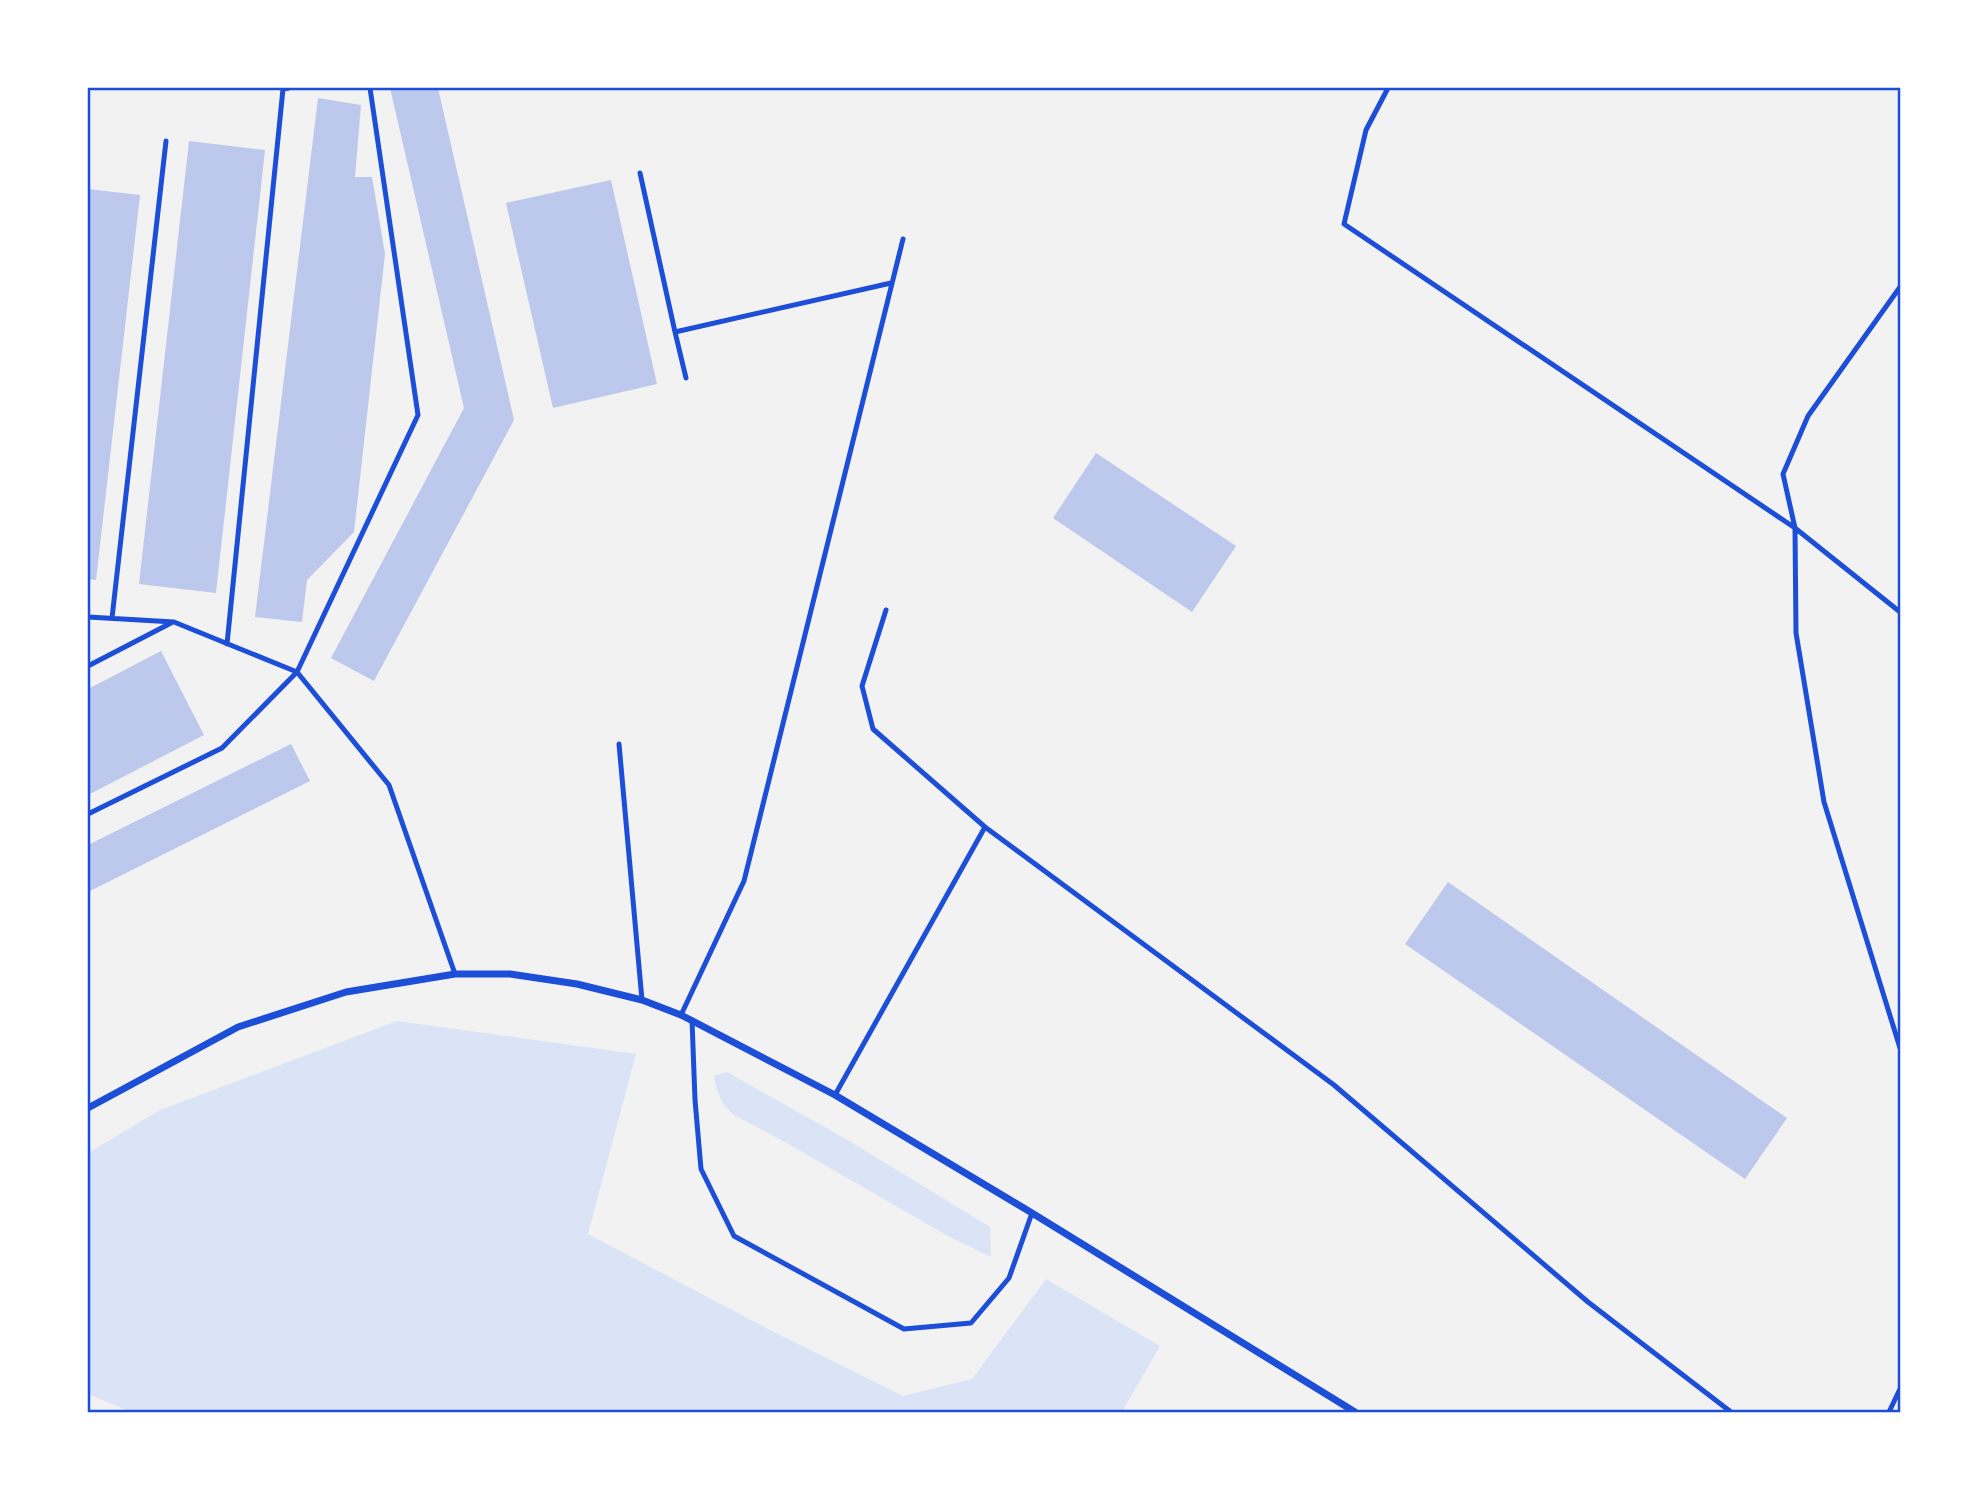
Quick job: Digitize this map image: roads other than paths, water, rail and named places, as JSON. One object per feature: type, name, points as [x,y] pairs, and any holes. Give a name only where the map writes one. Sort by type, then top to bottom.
[{"type":"street","points":[[88,1108],[238,1027],[346,992],[455,974],[510,974],[577,984],[642,1000],[681,1015],[835,1095],[1356,1412]]},
{"type":"lane","points":[[227,644],[283,89],[289,88]]},
{"type":"lane","points":[[88,814],[222,748],[297,672],[418,415],[370,88]]},
{"type":"lane","points":[[1388,88],[1366,130],[1344,224],[1795,528],[1900,612]]},
{"type":"lane","points":[[112,618],[166,142]]},
{"type":"lane","points":[[640,173],[686,378]]},
{"type":"lane","points":[[681,1015],[744,881],[902,239]]},
{"type":"lane","points":[[675,332],[891,283]]},
{"type":"lane","points":[[1900,287],[1808,416],[1783,474],[1795,528],[1796,633],[1824,802],[1900,1048]]},
{"type":"lane","points":[[886,610],[862,686],[873,729],[985,827],[1334,1085],[1588,1302],[1731,1412]]},
{"type":"lane","points":[[88,617],[174,622],[297,672],[389,785],[455,974]]},
{"type":"lane","points":[[88,666],[174,622]]},
{"type":"lane","points":[[619,744],[642,1000]]},
{"type":"lane","points":[[835,1095],[985,827]]},
{"type":"lane","points":[[692,1020],[701,1169],[734,1236],[904,1329],[971,1323],[1009,1278],[1032,1213]]},
{"type":"lane","points":[[1889,1412],[1900,1389]]}]
